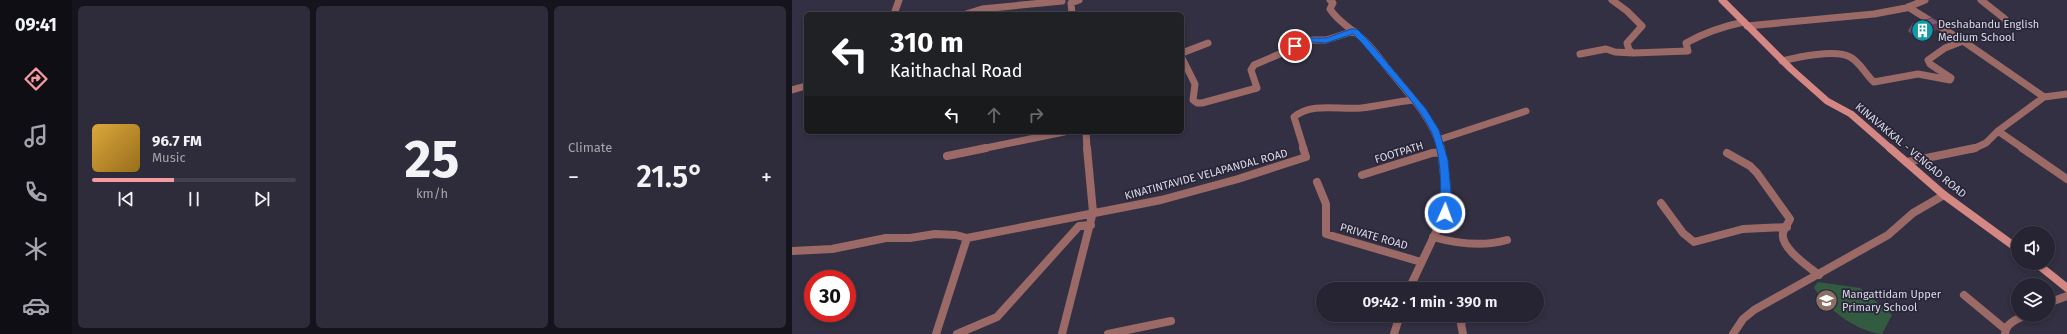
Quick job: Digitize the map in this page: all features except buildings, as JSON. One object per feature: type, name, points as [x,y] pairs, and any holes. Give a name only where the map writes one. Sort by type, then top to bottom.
[{"type":"main road","name":"KINAVAKKAL - VENGAD ROAD","points":[[1722,0],[1782,61],[1827,101],[1852,114],[1944,195],[2011,244]]},
{"type":"main road","points":[[2045,270],[2067,288]]},
{"type":"street","points":[[895,12],[898,0]]},
{"type":"street","points":[[972,12],[982,9],[1062,1],[1071,2],[1079,0]]},
{"type":"street","points":[[1330,0],[1333,3],[1330,8],[1334,16],[1365,41],[1431,124],[1442,152],[1446,192],[1445,213],[1432,237],[1412,282]]},
{"type":"street","points":[[1612,0],[1627,11],[1642,26],[1642,28],[1627,43],[1629,50],[1633,53]]},
{"type":"street","points":[[1580,54],[1606,49],[1615,52],[1633,53],[1682,52],[1688,50],[1686,43],[1694,38],[1746,24],[1874,14],[1908,7],[1925,0]]},
{"type":"street","points":[[1981,0],[2005,19]]},
{"type":"street","points":[[1071,2],[1072,12]]},
{"type":"street","points":[[1908,7],[1963,41],[2044,97]]},
{"type":"street","points":[[1184,62],[1195,84],[1193,100],[1197,103],[1202,103],[1257,88],[1251,70],[1254,65],[1312,40],[1326,40],[1354,31]]},
{"type":"street","points":[[1782,61],[1806,56],[1844,55],[1851,57],[1874,82],[1893,80],[1918,74],[1950,80],[1951,78],[1930,64],[1928,60],[1945,48],[1963,41]]},
{"type":"street","points":[[1184,52],[1208,43]]},
{"type":"street","points":[[792,90],[804,87]]},
{"type":"street","points":[[1907,162],[1973,149],[1986,144],[1998,131],[2044,97],[2067,94]]},
{"type":"street","name":"KINATINTAVIDE VELAPANDAL ROAD","points":[[1093,212],[1161,200],[1238,179],[1306,157],[1294,117],[1298,114],[1321,108],[1360,108],[1413,100]]},
{"type":"street","points":[[1438,140],[1526,110]]},
{"type":"street","points":[[1998,131],[2067,179]]},
{"type":"street","points":[[947,156],[1054,134]]},
{"type":"street","points":[[1062,334],[1091,225],[1093,212],[1086,134]]},
{"type":"street","name":"FOOTPATH","points":[[1362,174],[1432,153],[1442,152]]},
{"type":"street","points":[[1727,153],[1750,166],[1758,173],[1790,219],[1782,234],[1782,239],[1797,257],[1819,275]]},
{"type":"street","name":"PRIVATE ROAD","points":[[1317,182],[1326,204],[1326,234],[1421,262]]},
{"type":"street","points":[[1733,334],[1742,319],[1754,310],[1819,275],[1888,235],[1913,213],[1944,195]]},
{"type":"street","points":[[1661,203],[1683,233],[1694,242],[1743,229],[1787,227]]},
{"type":"street","points":[[792,251],[832,249],[886,238],[910,238],[935,234],[956,235],[967,238],[1093,212]]},
{"type":"street","points":[[957,334],[997,317],[1079,226],[1091,225]]},
{"type":"street","points":[[1432,237],[1457,244],[1496,243],[1507,240]]},
{"type":"street","points":[[936,334],[967,238]]},
{"type":"street","points":[[1964,295],[2005,332],[2010,324],[2013,322]]},
{"type":"street","points":[[2055,300],[2067,296]]},
{"type":"street","points":[[1108,334],[1171,321]]},
{"type":"street","points":[[1394,334],[1398,322]]},
{"type":"street","points":[[1462,322],[1462,334]]},
{"type":"green space","points":[[1818,282],[1860,288],[1892,315],[1882,334],[1863,329],[1843,318],[1834,311],[1819,295],[1814,287]]},
{"type":"place","name":"Deshabandu English Medium School","points":[[1923,30]]},
{"type":"place","name":"Mangattidam Upper Primary School","points":[[1826,300]]},
{"type":"route","points":[[1295,46],[1312,40],[1326,40],[1342,36],[1354,31],[1365,41],[1423,112],[1434,130],[1441,148],[1443,160],[1446,192],[1445,213]]}]
